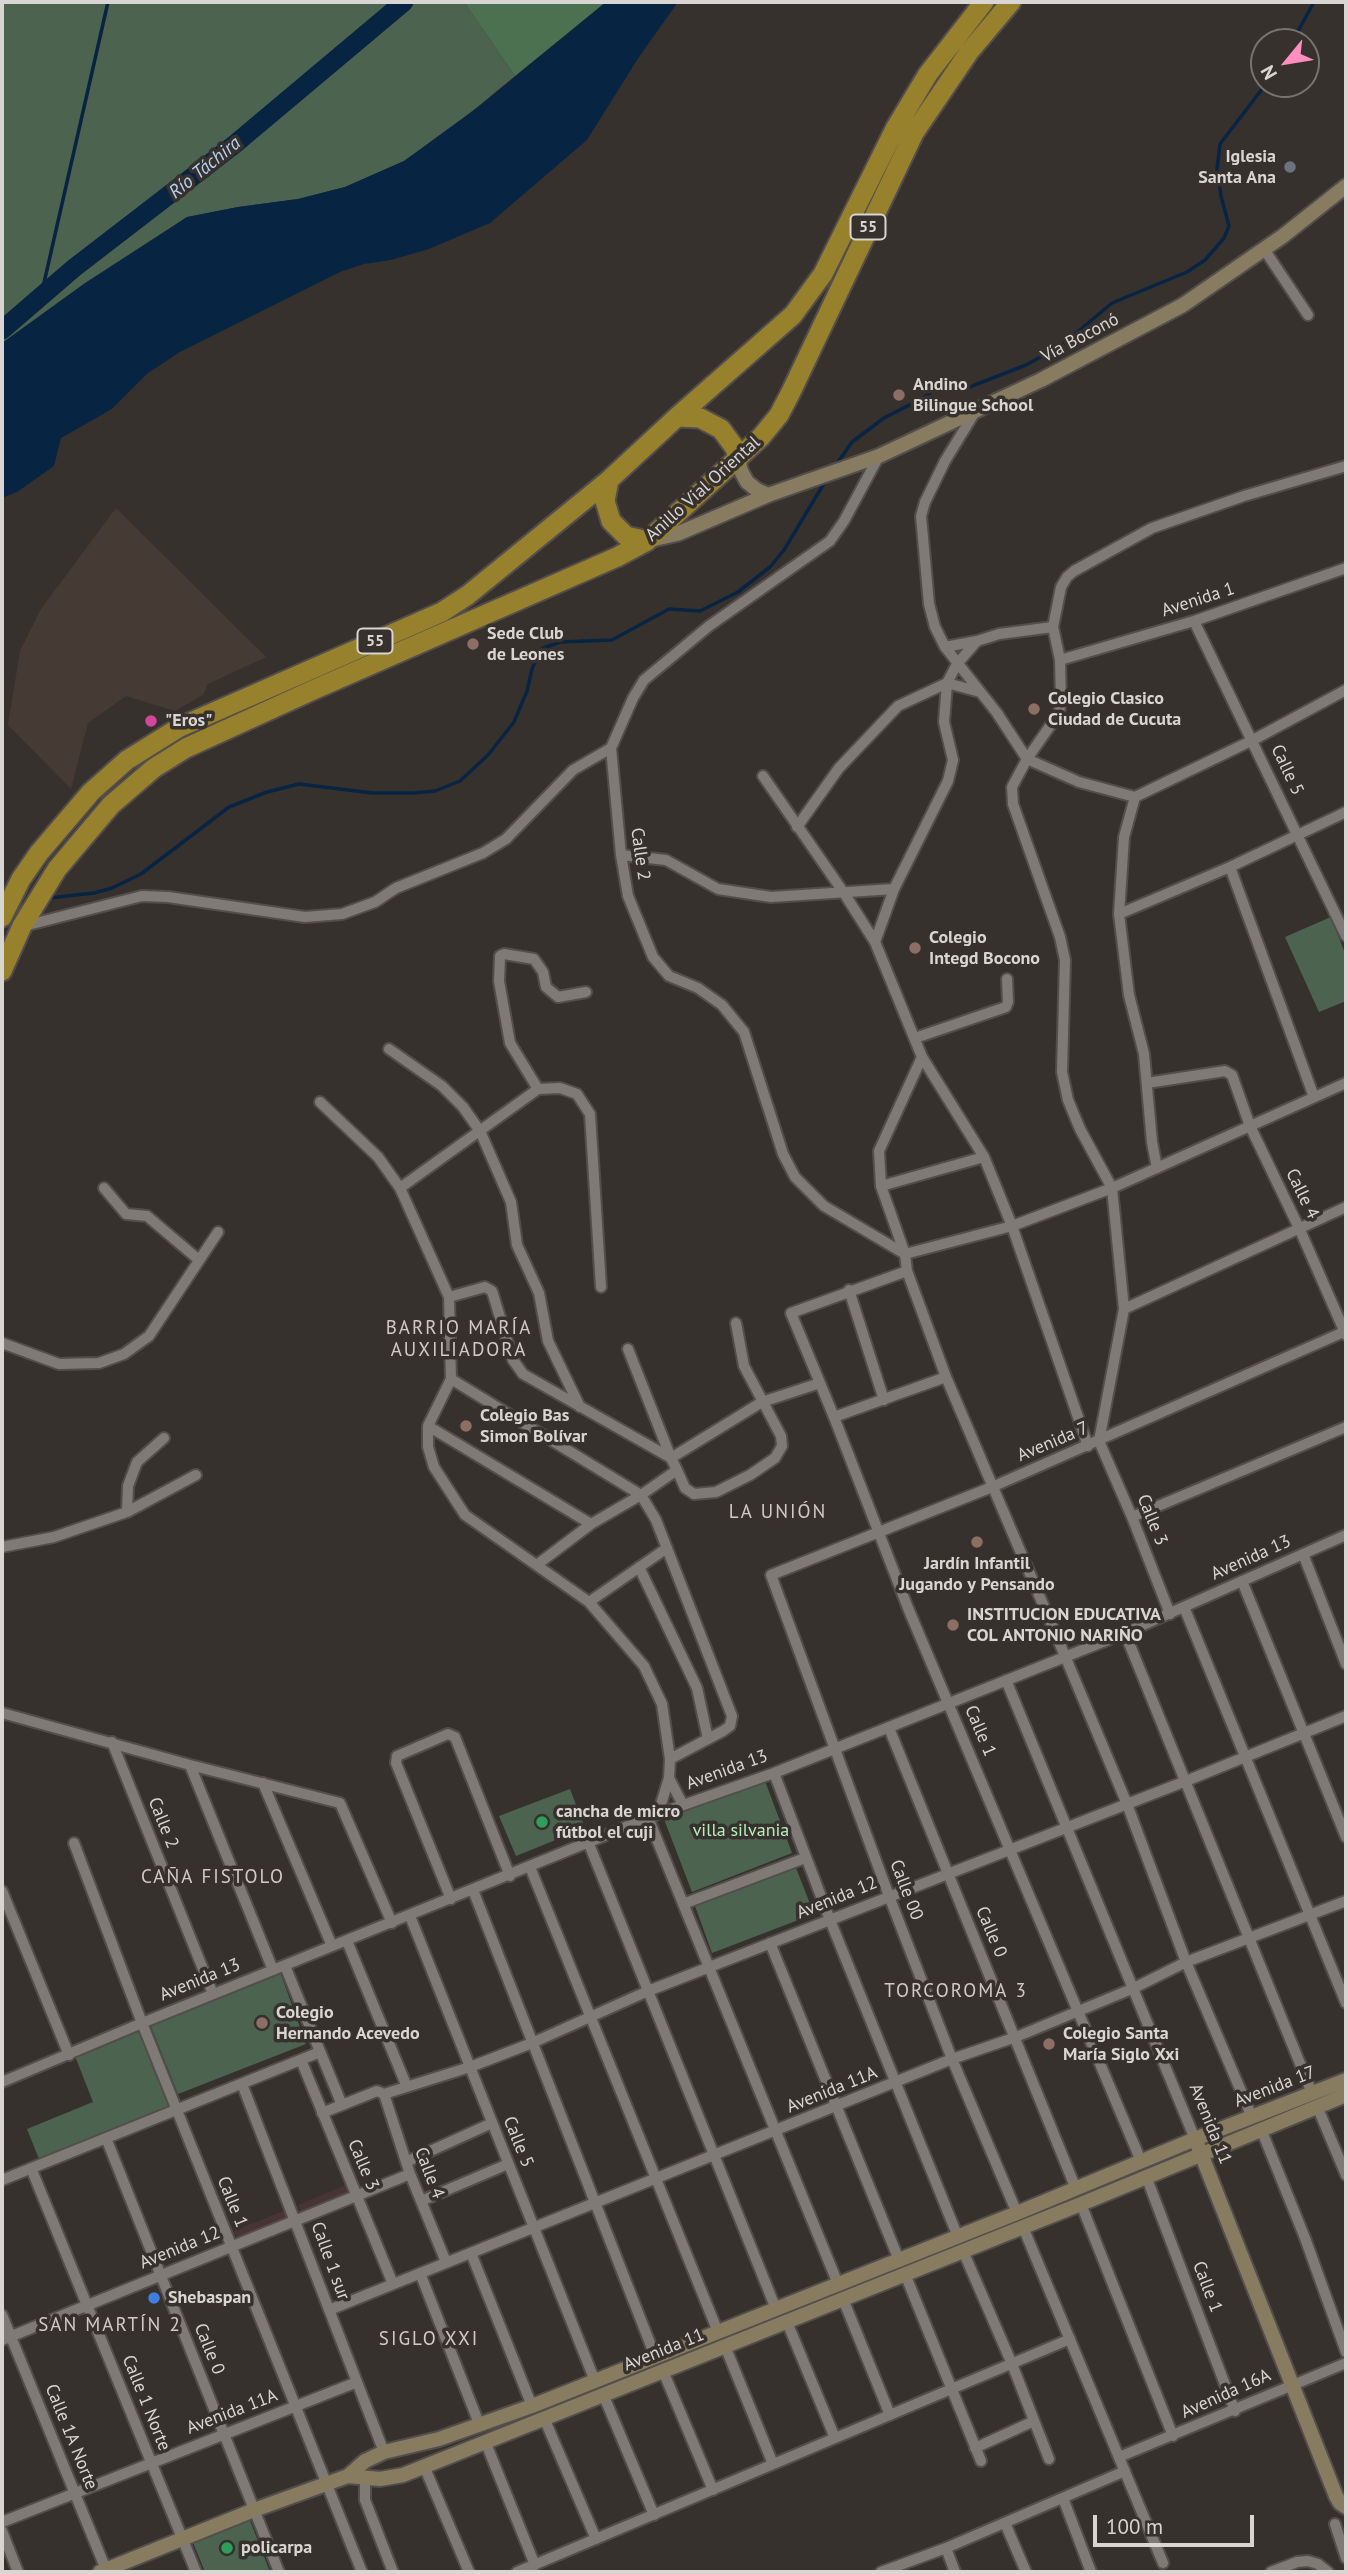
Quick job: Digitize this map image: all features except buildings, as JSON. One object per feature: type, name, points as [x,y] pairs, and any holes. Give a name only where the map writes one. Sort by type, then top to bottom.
[{"type":"highway","name":"55","points":[[2,917],[38,853],[95,788],[118,767],[180,727],[442,612],[468,595],[609,480],[786,323],[823,274],[895,129],[928,74],[984,2]]},
{"type":"highway","name":"Anillo Vial Oriental","points":[[2,971],[22,926],[57,869],[111,805],[133,785],[186,748],[617,557],[647,541],[761,437],[779,415],[914,133],[969,52],[1011,2]]},
{"type":"highway","points":[[677,417],[700,418],[720,429],[735,448],[738,459]]},
{"type":"highway","points":[[609,480],[605,501],[611,522],[626,536],[647,541]]},
{"type":"street","name":"Vía Boconó","points":[[647,541],[677,534],[768,495],[879,456],[1041,380],[1183,305],[1265,248],[1346,186]]},
{"type":"street","points":[[1265,248],[1308,315]]},
{"type":"street","points":[[975,412],[945,461],[921,516],[929,604],[935,627],[945,647],[997,713],[1027,759],[1079,782],[1135,797],[1253,740],[1346,690]]},
{"type":"street","name":"Calle 2","points":[[879,456],[844,521],[830,541],[709,626],[644,680],[611,748],[621,855],[628,896],[653,957],[669,976],[698,988],[722,1005],[744,1032],[783,1154],[794,1177],[824,1206],[905,1254]]},
{"type":"street","points":[[738,459],[747,482],[768,495]]},
{"type":"street","points":[[1099,1441],[1124,1309],[1112,1188],[1080,1129],[1068,1100],[1062,1072],[1065,960],[1060,937],[1013,804],[1012,787],[1027,759],[1059,713],[1060,660],[1053,627],[1061,587],[1074,571],[1153,528],[1244,496],[1346,466]]},
{"type":"street","name":"Avenida 1","points":[[1060,660],[1194,621],[1346,568]]},
{"type":"street","name":"Calle 5","points":[[1194,621],[1346,936]]},
{"type":"street","points":[[945,647],[977,642],[999,634],[1053,627]]},
{"type":"street","points":[[875,942],[894,889],[948,781],[953,760],[944,722],[947,682],[957,664],[977,642]]},
{"type":"street","points":[[797,827],[839,768],[898,706],[947,682],[980,692]]},
{"type":"street","points":[[22,926],[142,896],[168,897],[305,917],[342,914],[376,902],[396,888],[483,853],[506,839],[573,771],[611,748]]},
{"type":"street","points":[[763,776],[875,942],[922,1057],[984,1157],[1012,1226],[1088,1446]]},
{"type":"street","points":[[1135,797],[1124,837],[1119,914],[1129,995],[1144,1054],[1157,1168]]},
{"type":"street","points":[[1119,914],[1230,867],[1346,813]]},
{"type":"street","points":[[621,855],[666,860],[718,889],[771,897],[894,889]]},
{"type":"street","points":[[1230,867],[1314,1097]]},
{"type":"street","points":[[538,1089],[510,1042],[500,995],[500,956],[504,954],[534,959],[543,972],[546,987],[558,997],[586,992]]},
{"type":"street","points":[[915,1038],[1006,1007],[1007,979]]},
{"type":"street","points":[[389,1049],[443,1086],[463,1107],[480,1131],[511,1202],[517,1245],[540,1293],[548,1341],[580,1407]]},
{"type":"street","points":[[922,1057],[879,1151],[881,1186],[905,1254],[907,1271],[946,1377],[1126,1804],[1186,1962],[1305,2238],[1346,2352]]},
{"type":"street","name":"Calle 4","points":[[1147,1083],[1225,1071],[1232,1075],[1250,1126],[1346,1333]]},
{"type":"street","points":[[905,1254],[1012,1226],[1112,1188],[1346,1083]]},
{"type":"street","points":[[400,1188],[538,1089],[560,1088],[577,1094],[590,1114],[601,1287]]},
{"type":"street","points":[[320,1102],[378,1157],[400,1188],[449,1297],[451,1379],[428,1426],[428,1447],[434,1467],[466,1515],[589,1602],[644,1666],[662,1704],[670,1759],[669,1778],[654,1817],[683,1904],[838,2284]]},
{"type":"street","points":[[881,1186],[984,1157]]},
{"type":"street","points":[[104,1188],[126,1214],[147,1216],[199,1260]]},
{"type":"street","points":[[1124,1309],[1346,1207]]},
{"type":"street","points":[[2,1343],[59,1364],[99,1363],[124,1354],[149,1336],[218,1232]]},
{"type":"street","points":[[884,1400],[849,1290],[907,1271]]},
{"type":"street","points":[[449,1297],[485,1287],[492,1291],[513,1360],[523,1374],[671,1458]]},
{"type":"street","name":"Calle 1","points":[[849,1290],[791,1313],[908,1608],[1141,2161]]},
{"type":"street","points":[[628,1349],[685,1488],[694,1494],[716,1492],[750,1475],[775,1458],[782,1446],[782,1436],[744,1366],[736,1323]]},
{"type":"street","name":"Avenida 7","points":[[771,1575],[992,1488],[1346,1333]]},
{"type":"street","points":[[834,1417],[946,1377]]},
{"type":"street","points":[[451,1379],[641,1495],[656,1520],[732,1716],[730,1726],[670,1759]]},
{"type":"street","points":[[671,1458],[762,1402],[820,1383]]},
{"type":"street","points":[[428,1426],[591,1524]]},
{"type":"street","points":[[1132,1517],[1346,1427]]},
{"type":"street","points":[[127,1512],[128,1486],[137,1462],[164,1438]]},
{"type":"street","name":"Calle 3","points":[[1099,1441],[1170,1614]]},
{"type":"street","points":[[538,1564],[591,1524],[677,1470]]},
{"type":"street","points":[[2,1548],[54,1537],[127,1512],[195,1475]]},
{"type":"street","name":"Avenida 13","points":[[2,2082],[682,1805],[774,1773],[1125,1633],[1346,1535]]},
{"type":"street","points":[[589,1602],[667,1548]]},
{"type":"street","points":[[1303,1554],[1346,1664]]},
{"type":"street","points":[[639,1567],[696,1688],[708,1739]]},
{"type":"street","name":"Calle 00","points":[[771,1575],[952,2059],[1163,2563]]},
{"type":"street","points":[[1242,1581],[1346,1837]]},
{"type":"street","points":[[1184,1607],[1346,2003]]},
{"type":"street","points":[[1125,1633],[1346,2175]]},
{"type":"street","name":"Avenida 11","points":[[1006,1680],[1195,2138],[1336,2496],[1345,2506]]},
{"type":"street","points":[[2,1713],[340,1803],[392,1923]]},
{"type":"street","name":"Avenida 12","points":[[322,2113],[377,2091],[384,2094],[407,2087],[532,2043],[648,1991],[1346,1716]]},
{"type":"street","name":"Calle 0","points":[[889,1728],[1076,2189]]},
{"type":"street","points":[[451,1899],[396,1763],[397,1756],[448,1734],[455,1737],[510,1876]]},
{"type":"street","name":"Calle 2","points":[[112,1742],[213,1994]]},
{"type":"street","points":[[190,1765],[273,1970]]},
{"type":"street","points":[[774,1773],[805,1858],[1049,2459]]},
{"type":"street","points":[[669,1778],[682,1805]]},
{"type":"street","points":[[263,1783],[332,1947]]},
{"type":"street","name":"Calle 1","points":[[74,1843],[142,2023],[362,2572]]},
{"type":"street","points":[[589,1844],[776,2309]]},
{"type":"street","points":[[683,1904],[805,1858]]},
{"type":"street","points":[[530,1867],[718,2332]]},
{"type":"street","points":[[473,1890],[655,2356]]},
{"type":"street","points":[[2,1891],[69,2055]]},
{"type":"street","name":"Avenida 11A","points":[[330,2310],[777,2132],[952,2059],[1016,2037],[1134,1988],[1186,1962],[1346,1902]]},
{"type":"street","name":"Calle 5","points":[[410,1916],[595,2381]]},
{"type":"street","points":[[347,1941],[407,2087]]},
{"type":"street","points":[[770,1943],[899,2260]]},
{"type":"street","points":[[285,1966],[342,2105]]},
{"type":"street","points":[[2,2180],[320,2052]]},
{"type":"street","name":"Calle 3","points":[[301,2060],[393,2284]]},
{"type":"street","name":"Avenida 17","points":[[1141,2161],[1195,2138],[1256,2123],[1315,2100],[1346,2080]]},
{"type":"street","name":"Calle 1 sur","points":[[242,2084],[384,2452]]},
{"type":"street","name":"Calle 4","points":[[384,2094],[408,2168],[446,2262]]},
{"type":"street","name":"Avenida 17","points":[[1315,2100],[1346,2095]]},
{"type":"street","name":"Avenida 12","points":[[6,2338],[357,2195],[492,2123]]},
{"type":"street","name":"Avenida 17","points":[[1146,2176],[1200,2154],[1256,2123]]},
{"type":"street","name":"Calle 0","points":[[106,2138],[279,2572]]},
{"type":"street","name":"Avenida 11","points":[[104,2571],[254,2510],[348,2476],[365,2461],[384,2452],[439,2439],[483,2434],[544,2418],[787,2322],[905,2274],[961,2244],[1020,2220],[1076,2189],[1141,2161]]},
{"type":"street","points":[[421,2201],[508,2164]]},
{"type":"street","name":"Calle 1 Norte","points":[[31,2168],[197,2572]]},
{"type":"street","name":"Calle 1","points":[[1146,2176],[1235,2411]]},
{"type":"street","name":"Avenida 11","points":[[1020,2220],[1081,2204],[1146,2176]]},
{"type":"street","points":[[1081,2204],[1173,2436]]},
{"type":"street","name":"Avenida 11","points":[[348,2476],[365,2478],[403,2475],[532,2406],[899,2260],[961,2244]]},
{"type":"street","points":[[471,2253],[532,2406]]},
{"type":"street","points":[[420,2273],[535,2565]]},
{"type":"street","points":[[905,2274],[981,2461]]},
{"type":"street","points":[[843,2299],[890,2415]]},
{"type":"street","name":"Calle 1A Norte","points":[[2,2315],[6,2338],[75,2493],[104,2571]]},
{"type":"street","points":[[787,2322],[835,2438]]},
{"type":"street","points":[[517,2572],[1070,2339]]},
{"type":"street","points":[[725,2346],[773,2464]]},
{"type":"street","name":"Avenida 16A","points":[[1119,2458],[1346,2363]]},
{"type":"street","points":[[663,2371],[713,2490]]},
{"type":"street","name":"Avenida 11A","points":[[2,2522],[358,2382]]},
{"type":"street","points":[[603,2394],[654,2515]]},
{"type":"street","points":[[544,2418],[596,2539]]},
{"type":"street","points":[[975,2448],[1034,2421]]},
{"type":"street","points":[[424,2466],[469,2572]]},
{"type":"street","points":[[885,2571],[946,2548],[1125,2471]]},
{"type":"street","points":[[365,2478],[365,2500],[393,2572]]},
{"type":"street","points":[[1063,2498],[1091,2572]]},
{"type":"street","points":[[1005,2523],[1026,2572]]},
{"type":"street","points":[[1335,2525],[1346,2558]]},
{"type":"street","points":[[2,2531],[18,2572]]},
{"type":"street","points":[[946,2548],[955,2572]]},
{"type":"street","points":[[1270,2572],[1299,2567],[1308,2561],[1318,2564],[1328,2572]]},
{"type":"shaded area","points":[[116,508],[266,657],[208,684],[203,695],[175,711],[126,696],[88,723],[71,789],[8,725],[20,651],[41,609]]},
{"type":"shaded area","points":[[351,2183],[356,2195],[303,2216],[298,2205]]},
{"type":"shaded area","points":[[286,2210],[290,2222],[239,2242],[234,2231]]},
{"type":"green space","points":[[2,2],[464,2],[515,76],[447,132],[404,161],[345,187],[298,199],[187,217],[2,343]]},
{"type":"green space","points":[[464,2],[606,2],[515,76]]},
{"type":"green space","points":[[1331,917],[1346,956],[1346,1001],[1319,1012],[1285,937]]},
{"type":"green space","name":"villa silvania","points":[[765,1781],[792,1853],[692,1892],[664,1819]]},
{"type":"green space","name":"cancha de micro fútbol el cuji","points":[[570,1789],[585,1828],[516,1856],[499,1816]]},
{"type":"green space","points":[[796,1868],[814,1914],[712,1953],[695,1906]]},
{"type":"green space","points":[[279,1969],[306,2044],[178,2094],[150,2024]]},
{"type":"green space","points":[[140,2030],[171,2105],[39,2159],[27,2129],[93,2102],[75,2056]]},
{"type":"green space","points":[[249,2518],[270,2572],[205,2572],[192,2540]]},
{"type":"water","points":[[606,2],[678,2],[639,57],[587,140],[490,223],[429,249],[340,272],[180,352],[148,373],[112,409],[61,438],[54,466],[17,492],[2,498],[2,343],[85,283],[187,217],[298,199],[345,187],[404,161],[478,107]]},
{"type":"waterway","points":[[41,296],[108,2]]},
{"type":"waterway","name":"Río Táchira","points":[[2,330],[74,268],[235,144],[404,2]]},
{"type":"waterway","points":[[1300,28],[1314,2]]},
{"type":"waterway","points":[[836,465],[852,442],[884,418],[923,398],[939,386],[962,390],[1026,365],[1062,345],[1112,303],[1187,272],[1205,260],[1224,238],[1229,226],[1217,169],[1220,144],[1255,98]]},
{"type":"waterway","points":[[49,898],[94,893],[112,888],[141,874],[229,807],[267,792],[299,784],[372,793],[413,793],[435,791],[460,781],[488,755],[514,722],[541,649],[560,642],[612,640],[669,609],[700,611],[738,592],[770,567],[784,550],[826,480]]},
{"type":"place","name":"Iglesia Santa Ana","points":[[1290,167]]},
{"type":"place","name":"Andino Bilingue School","points":[[899,395]]},
{"type":"place","name":"Sede Club de Leones","points":[[473,644]]},
{"type":"place","name":"Colegio Clasico Ciudad de Cucuta","points":[[1034,709]]},
{"type":"place","name":"\"Eros\"","points":[[151,721]]},
{"type":"place","name":"Colegio Integd Bocono","points":[[915,948]]},
{"type":"place","name":"Colegio Bas Simon Bolívar","points":[[466,1426]]},
{"type":"place","name":"Jardín Infantil Jugando y Pensando","points":[[977,1542]]},
{"type":"place","name":"INSTITUCION EDUCATIVA COL ANTONIO NARIÑO","points":[[953,1625]]},
{"type":"place","name":"cancha de micro fútbol el cuji","points":[[542,1822]]},
{"type":"place","name":"Colegio Hernando Acevedo","points":[[262,2023]]},
{"type":"place","name":"Colegio Santa María Siglo Xxi","points":[[1049,2044]]},
{"type":"place","name":"Shebaspan","points":[[154,2298]]},
{"type":"place","name":"policarpa","points":[[227,2548]]},
{"type":"district","name":"BARRIO MARÍA AUXILIADORA","points":[[459,1340]]},
{"type":"district","name":"LA UNIÓN","points":[[778,1513]]},
{"type":"district","name":"CAÑA FISTOLO","points":[[213,1878]]},
{"type":"district","name":"TORCOROMA 3","points":[[956,1992]]},
{"type":"district","name":"SAN MARTÍN 2","points":[[110,2326]]},
{"type":"district","name":"SIGLO XXI","points":[[429,2340]]}]
